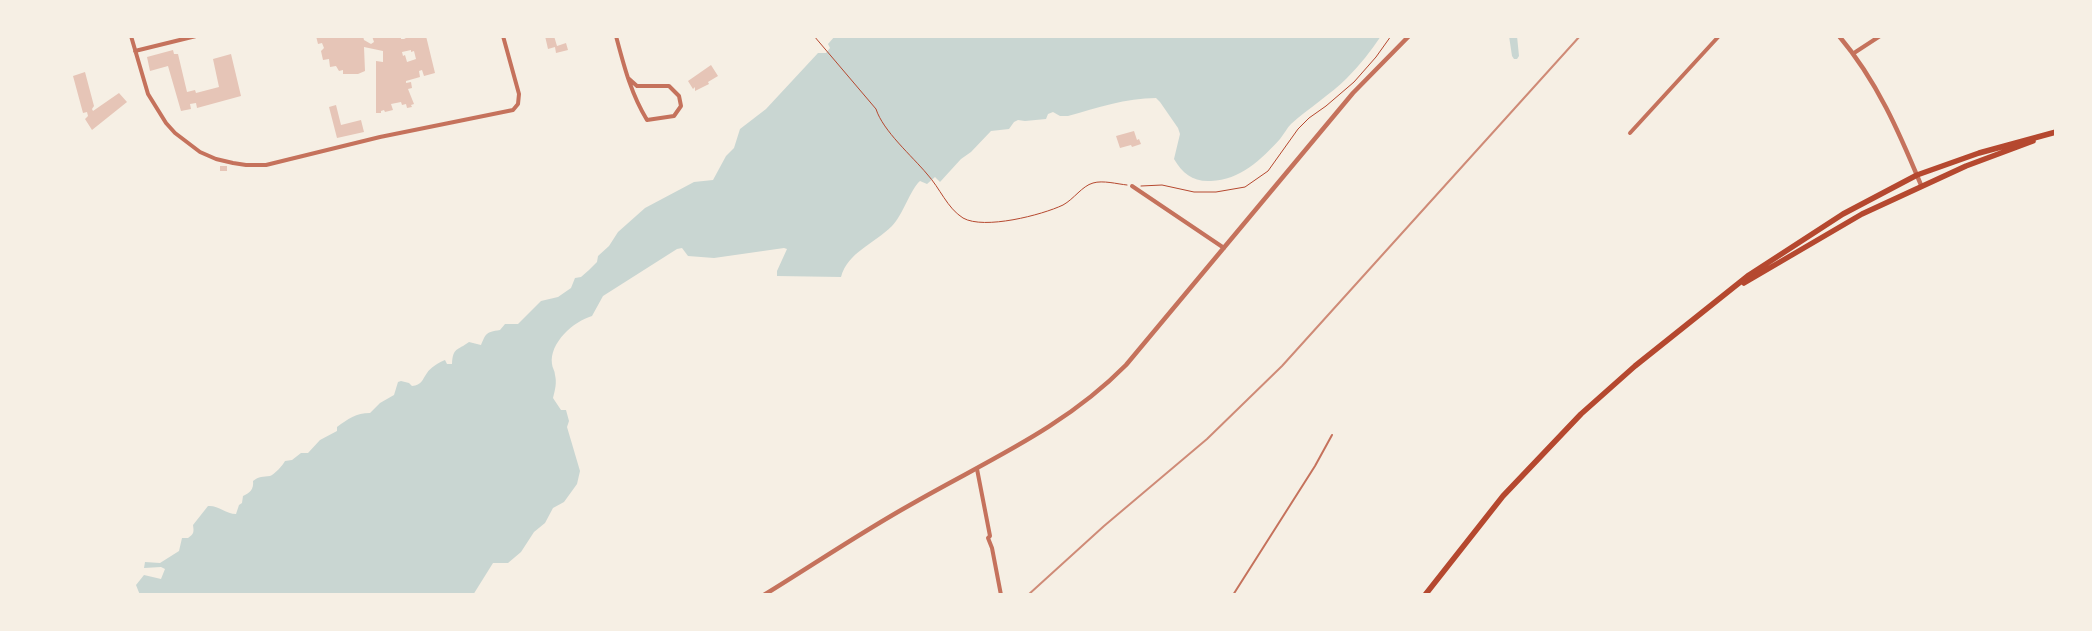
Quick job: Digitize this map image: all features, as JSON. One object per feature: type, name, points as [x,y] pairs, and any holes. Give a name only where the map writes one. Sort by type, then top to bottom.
[{"type":"main road","points":[[1425,595],[1503,496],[1581,414],[1635,366],[1768,262],[1843,214],[1917,175],[1979,153],[2054,133]]},
{"type":"main road","points":[[1737,286],[1820,237],[1921,185],[2054,133]]},
{"type":"street","points":[[131,36],[148,94],[159,114],[175,132],[200,152],[216,159],[246,165],[266,165],[380,137],[513,110],[518,104],[519,94],[504,36]]},
{"type":"street","points":[[135,51],[196,36]]},
{"type":"street","points":[[616,36],[628,78],[635,101],[647,120],[674,116],[681,106],[679,96],[669,86],[637,86],[628,78]]},
{"type":"street","points":[[764,595],[909,505],[1049,428],[1100,390],[1126,365],[1353,93],[1408,36]]},
{"type":"street","points":[[1630,134],[1719,36]]},
{"type":"street","points":[[1839,36],[1854,54],[1890,112],[1921,185]]},
{"type":"street","points":[[1854,54],[1880,36]]},
{"type":"street","points":[[1132,186],[1224,248]]},
{"type":"street","points":[[977,469],[999,590],[1002,595]]},
{"type":"lane","points":[[1233,595],[1315,466],[1332,435]]},
{"type":"path","points":[[814,36],[876,109],[887,128],[934,182],[948,204],[963,218],[970,221],[988,223],[1006,222],[1053,209],[1072,199],[1088,185],[1096,182],[1132,186],[1162,185],[1194,192],[1216,192],[1244,187],[1268,171],[1298,129],[1354,82],[1376,57],[1390,36]]},
{"type":"shaded area","points":[[835,36],[1381,36],[1352,73],[1291,124],[1280,139],[1265,154],[1241,173],[1222,180],[1199,180],[1189,176],[1181,169],[1174,159],[1180,134],[1178,128],[1156,98],[1145,98],[1112,104],[1068,116],[1060,116],[1053,112],[1048,114],[1046,119],[1018,120],[1009,129],[991,131],[940,182],[935,177],[927,184],[920,181],[913,190],[900,216],[892,226],[849,261],[841,277],[777,276],[777,271],[787,249],[784,248],[714,258],[688,256],[682,248],[677,249],[603,296],[592,316],[571,328],[554,348],[552,365],[556,381],[553,398],[561,410],[566,410],[569,421],[567,427],[580,471],[577,484],[564,502],[553,508],[545,523],[534,532],[521,552],[508,563],[493,563],[473,595],[140,595],[136,585],[144,575],[161,579],[165,569],[161,567],[144,568],[145,562],[160,563],[179,551],[182,538],[188,538],[191,535],[193,525],[208,506],[236,514],[239,505],[242,503],[243,496],[251,490],[255,479],[270,476],[285,461],[292,460],[301,453],[308,453],[320,440],[337,431],[337,427],[349,419],[356,415],[370,413],[380,403],[394,395],[398,382],[409,383],[412,386],[418,385],[432,367],[445,360],[447,364],[452,364],[455,352],[459,348],[469,342],[481,345],[485,336],[489,333],[500,330],[505,324],[518,324],[541,301],[558,297],[571,288],[575,278],[581,277],[597,262],[598,256],[609,246],[618,232],[645,208],[694,182],[713,180],[726,156],[734,148],[740,129],[766,109],[818,53],[826,53],[830,48],[828,44]]},
{"type":"shaded area","points":[[1509,36],[1517,36],[1519,56],[1517,59],[1514,59],[1512,56]]},
{"type":"building","points":[[316,36],[363,36],[364,40],[371,44],[374,42],[372,36],[401,36],[401,39],[404,39],[410,36],[426,36],[435,73],[424,76],[422,70],[419,71],[420,77],[406,81],[406,83],[411,82],[412,88],[408,89],[414,104],[411,105],[412,107],[407,108],[406,104],[402,105],[401,102],[391,104],[393,110],[385,112],[384,110],[381,113],[376,113],[376,61],[383,62],[383,51],[364,47],[365,71],[358,74],[343,74],[343,70],[339,71],[336,66],[330,67],[329,59],[323,60],[321,51],[324,48],[322,43],[318,44]],"holes":[[[411,50],[411,52],[414,51],[416,59],[407,62],[402,52]]]},
{"type":"building","points":[[545,36],[554,36],[557,46],[566,43],[568,50],[556,53],[555,47],[548,49]]},
{"type":"building","points":[[173,50],[174,54],[178,54],[187,92],[195,90],[196,93],[219,87],[213,59],[231,54],[241,96],[197,108],[196,103],[190,104],[191,109],[181,111],[168,66],[150,71],[147,57]]},
{"type":"building","points":[[711,65],[718,76],[708,82],[709,84],[695,91],[695,87],[693,89],[688,81]]},
{"type":"building","points":[[85,72],[94,106],[93,111],[119,93],[127,102],[92,130],[85,119],[88,116],[87,112],[83,113],[73,76]]},
{"type":"building","points":[[336,105],[341,125],[361,120],[364,132],[337,138],[329,107]]},
{"type":"building","points":[[1134,131],[1137,140],[1139,139],[1141,144],[1120,148],[1116,136]]},
{"type":"building","points":[[220,166],[227,166],[227,171],[220,171]]},
{"type":"railway","points":[[1028,595],[1104,526],[1207,439],[1282,366],[1580,36]]}]
